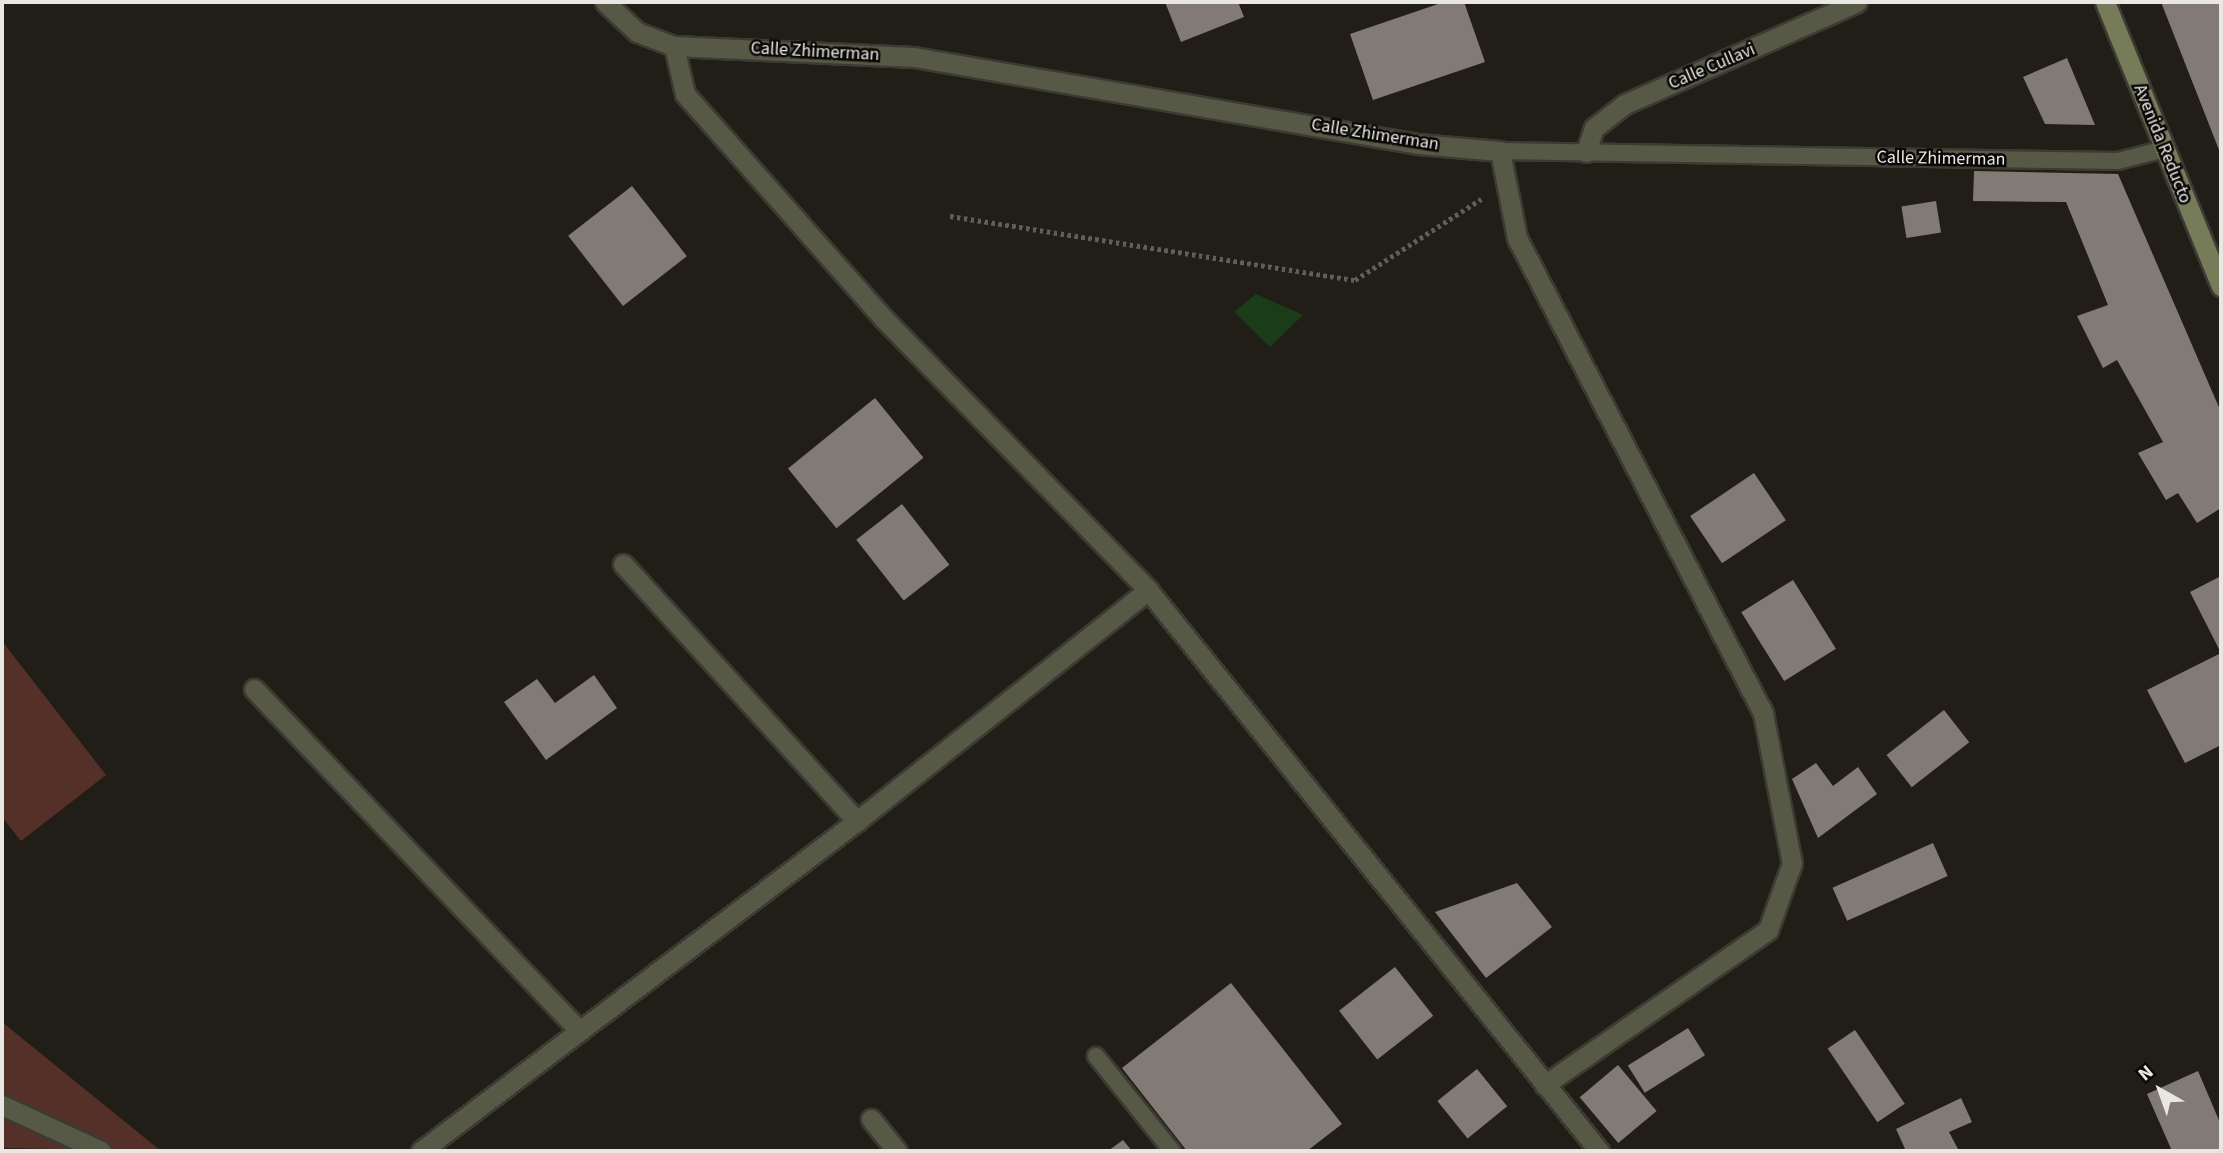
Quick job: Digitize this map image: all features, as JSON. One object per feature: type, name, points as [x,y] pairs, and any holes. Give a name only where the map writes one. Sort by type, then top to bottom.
[{"type":"main road","name":"Avenida Reducto","points":[[2105,2],[2221,286]]},
{"type":"street","name":"Calle Zhimerman","points":[[605,2],[637,32],[674,46],[914,57],[1418,144],[1500,151]]},
{"type":"street","name":"Calle Cullavi","points":[[1586,152],[1594,128],[1625,104],[1857,2]]},
{"type":"street","points":[[674,46],[685,94],[884,319],[1148,590],[1599,1151]]},
{"type":"street","points":[[1500,151],[1503,188],[1517,237],[1763,713],[1792,863],[1768,930],[1544,1085]]},
{"type":"street","points":[[623,564],[857,821]]},
{"type":"street","points":[[421,1151],[857,821],[1148,590]]},
{"type":"street","points":[[254,689],[580,1031]]},
{"type":"street","points":[[2,1105],[101,1151]]},
{"type":"street","points":[[871,1119],[897,1151]]},
{"type":"lane","name":"Calle Zhimerman","points":[[1500,151],[2118,161],[2164,149]]},
{"type":"lane","points":[[1096,1056],[1172,1151]]},
{"type":"path","points":[[950,216],[1355,279],[1451,214],[1503,188]]},
{"type":"shaded area","points":[[1256,294],[1303,315],[1270,347],[1234,312]]},
{"type":"shaded area","points":[[2,641],[106,775],[21,841],[2,817]]},
{"type":"shaded area","points":[[2,1022],[161,1151],[2,1148]]},
{"type":"building","points":[[1165,2],[1238,2],[1244,17],[1181,42]]},
{"type":"building","points":[[1444,2],[1464,2],[1485,62],[1373,100],[1350,34]]},
{"type":"building","points":[[2161,2],[2221,2],[2221,155]]},
{"type":"building","points":[[2067,58],[2095,125],[2045,124],[2023,77]]},
{"type":"building","points":[[1974,171],[2118,174],[2221,412],[2221,508],[2197,523],[2178,493],[2166,500],[2138,453],[2163,442],[2117,360],[2103,368],[2077,316],[2108,305],[2066,202],[1973,201]]},
{"type":"building","points":[[632,186],[687,256],[623,306],[568,236]]},
{"type":"building","points":[[1936,201],[1941,233],[1906,238],[1901,206]]},
{"type":"building","points":[[875,398],[923,458],[836,528],[788,468]]},
{"type":"building","points":[[1754,473],[1786,520],[1722,563],[1690,516]]},
{"type":"building","points":[[902,504],[949,565],[904,600],[856,540]]},
{"type":"building","points":[[2221,576],[2221,653],[2190,592]]},
{"type":"building","points":[[1793,580],[1836,649],[1784,681],[1741,612]]},
{"type":"building","points":[[2221,653],[2221,745],[2185,763],[2147,690]]},
{"type":"building","points":[[594,675],[617,708],[546,760],[504,702],[537,679],[555,703]]},
{"type":"building","points":[[1944,710],[1969,742],[1912,787],[1886,755]]},
{"type":"building","points":[[1816,763],[1833,786],[1858,767],[1877,794],[1818,838],[1792,779]]},
{"type":"building","points":[[1933,843],[1948,876],[1847,921],[1833,888]]},
{"type":"building","points":[[1517,883],[1552,927],[1486,978],[1435,912]]},
{"type":"building","points":[[1395,967],[1433,1016],[1377,1060],[1339,1011]]},
{"type":"building","points":[[1231,983],[1342,1124],[1307,1151],[1187,1151],[1122,1068]]},
{"type":"building","points":[[1688,1028],[1705,1055],[1645,1093],[1628,1066]]},
{"type":"building","points":[[1855,1030],[1905,1104],[1877,1122],[1828,1048]]},
{"type":"building","points":[[1618,1065],[1657,1111],[1618,1143],[1580,1097]]},
{"type":"building","points":[[1477,1069],[1507,1106],[1468,1138],[1437,1101]]},
{"type":"building","points":[[2198,1071],[2221,1125],[2221,1151],[2172,1151],[2147,1094]]},
{"type":"building","points":[[1961,1098],[1972,1122],[1949,1132],[1959,1151],[1906,1151],[1896,1129]]},
{"type":"building","points":[[1123,1140],[1132,1151],[1108,1151]]}]
